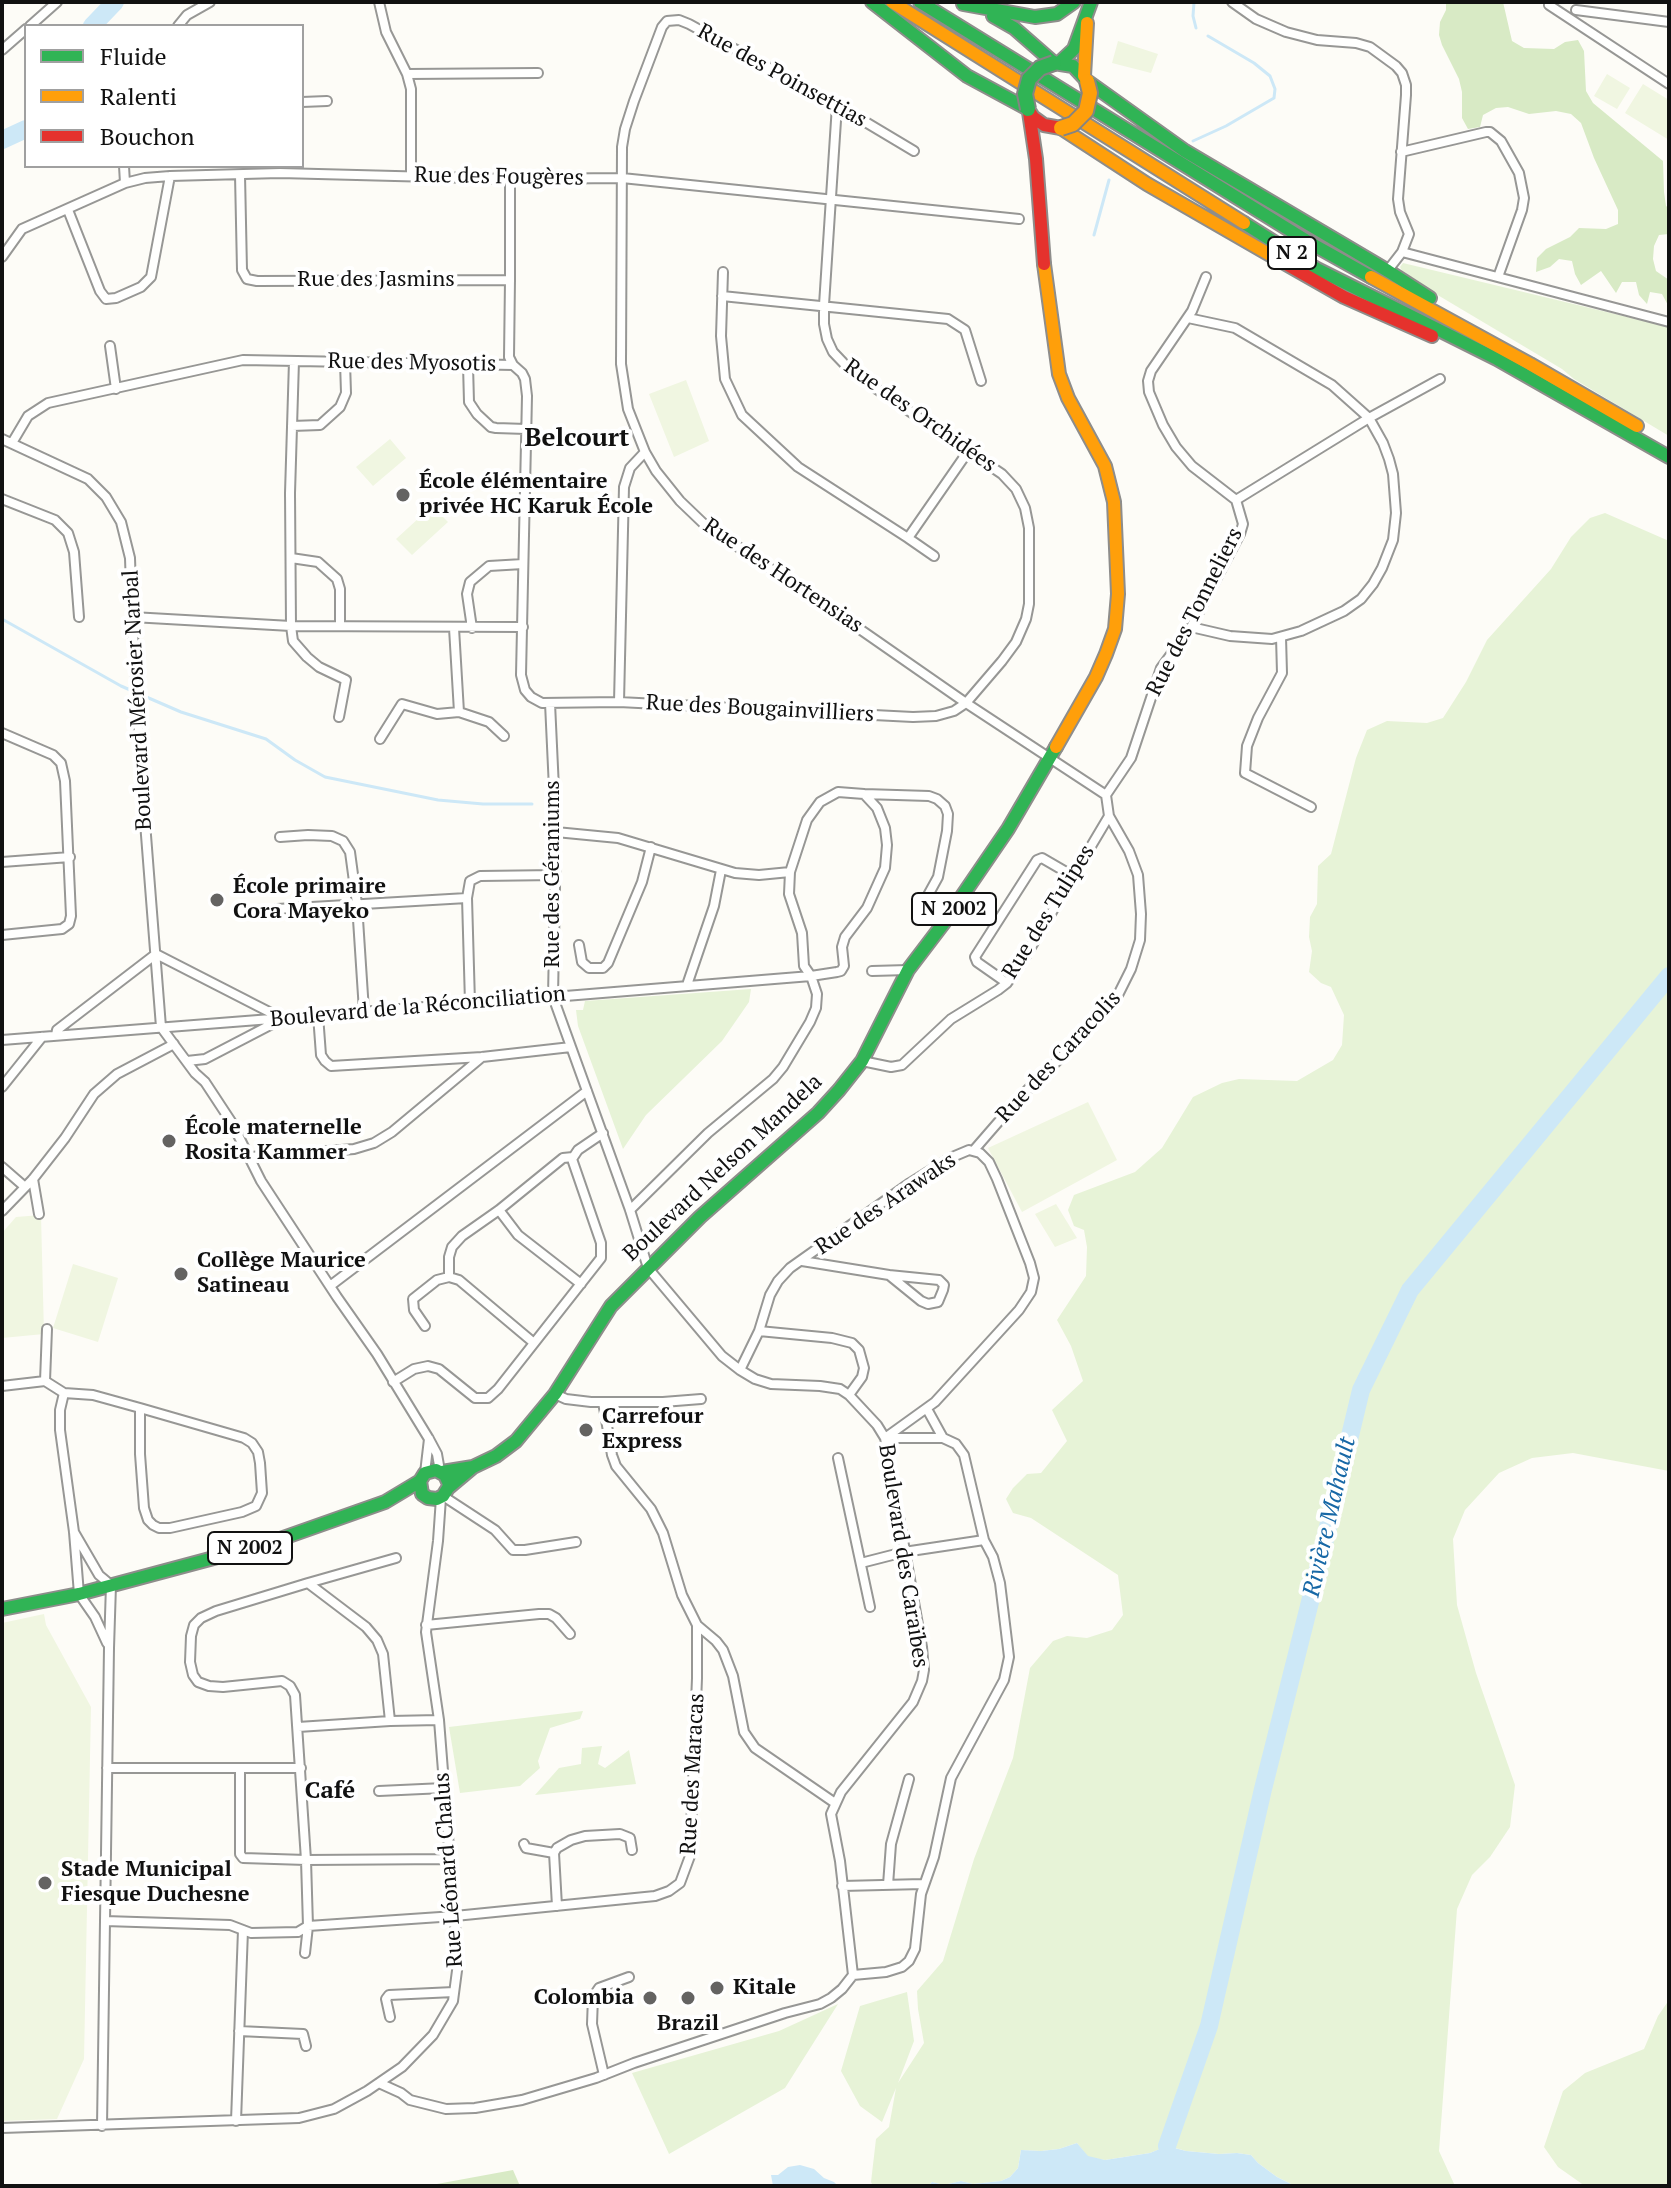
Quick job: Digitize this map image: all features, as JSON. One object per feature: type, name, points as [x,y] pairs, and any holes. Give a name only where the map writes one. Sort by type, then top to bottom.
[{"type":"main road","points":[[872,2],[967,76],[1029,110],[1044,125],[1059,128],[1147,184],[1344,297],[1438,338],[1499,354]]},
{"type":"main road","name":"N 2","points":[[892,2],[1317,269],[1499,354],[1669,445]]},
{"type":"main road","name":"N 2","points":[[920,2],[1312,244],[1669,457]]},
{"type":"main road","points":[[961,3],[1035,17],[1057,14],[1074,2]]},
{"type":"main road","points":[[961,3],[1005,22],[1056,63],[1073,66],[1085,79],[1185,151],[1388,271],[1487,334],[1499,354]]},
{"type":"main road","points":[[1029,110],[1025,94],[1029,79],[1040,68],[1056,63],[1074,49],[1088,9]]},
{"type":"main road","points":[[1036,159],[1048,136],[1059,128],[1073,124],[1086,111],[1090,99],[1085,79],[1088,9]]},
{"type":"main road","name":"Boulevard Nelson Mandela","points":[[385,1502],[437,1496],[473,1467],[496,1456],[516,1441],[555,1394],[611,1306],[700,1217],[818,1113],[839,1090],[862,1061],[908,970],[1008,829],[1096,677],[1115,629],[1118,594],[1114,502],[1105,466],[1068,398],[1059,374],[1029,110]]},
{"type":"main road","name":"Boulevard Nelson Mandela","points":[[2,1609],[79,1594],[266,1544],[385,1502],[431,1475],[473,1467]]},
{"type":"main road","points":[[431,1475],[448,1479],[437,1496],[420,1490],[431,1475]]},
{"type":"street","points":[[32,24],[57,2]]},
{"type":"street","points":[[180,24],[187,15],[210,2]]},
{"type":"street","points":[[379,2],[386,32],[407,74],[412,108],[411,176]]},
{"type":"street","points":[[1232,2],[1256,19],[1286,32],[1317,40],[1363,45],[1396,66],[1406,85],[1398,199],[1409,234],[1402,252],[1388,271]]},
{"type":"street","points":[[1549,5],[1669,84]]},
{"type":"street","points":[[1576,23],[1576,6],[1669,22]]},
{"type":"street","name":"Rue des Poinsettias","points":[[622,178],[625,129],[662,27],[667,21],[679,20],[689,24],[914,151]]},
{"type":"street","points":[[2,50],[24,31]]},
{"type":"street","points":[[407,74],[538,73]]},
{"type":"street","points":[[304,102],[327,101]]},
{"type":"street","name":"Rue des Orchidées","points":[[837,105],[824,305],[824,324],[833,352],[853,373],[1002,474],[1016,489],[1025,508],[1029,528],[1026,619],[1016,642],[966,703]]},
{"type":"street","points":[[1401,152],[1486,132],[1501,141],[1519,173],[1524,198],[1498,277]]},
{"type":"street","points":[[124,168],[125,183]]},
{"type":"street","points":[[158,177],[160,168]]},
{"type":"street","name":"Rue des Fougères","points":[[2,257],[22,229],[125,183],[158,177],[240,175],[279,170],[510,179],[622,178],[1019,219]]},
{"type":"street","name":"Rue des Jasmins","points":[[240,175],[242,270],[247,279],[510,280]]},
{"type":"street","points":[[68,210],[100,291],[106,299],[116,298],[141,287],[151,277],[170,176]]},
{"type":"street","name":"Rue des Hortensias","points":[[622,178],[621,364],[628,409],[656,471],[704,524],[1048,757]]},
{"type":"street","points":[[510,179],[509,357],[513,365]]},
{"type":"street","points":[[1402,252],[1669,322]]},
{"type":"street","points":[[723,272],[721,336],[725,379],[742,415],[798,467],[934,556]]},
{"type":"street","name":"Rue des Tonneliers","points":[[1106,795],[1131,758],[1161,668],[1191,627],[1243,524],[1236,500],[1192,466],[1176,447],[1149,392],[1151,371],[1188,318],[1206,277]]},
{"type":"street","points":[[722,296],[948,319],[965,330],[981,381]]},
{"type":"street","points":[[1188,318],[1235,328],[1332,385],[1369,418],[1389,459],[1396,513],[1393,540],[1382,568],[1361,599],[1344,611],[1281,637],[1230,636],[1191,627]]},
{"type":"street","points":[[110,346],[116,389]]},
{"type":"street","name":"Rue des Myosotis","points":[[12,443],[28,416],[48,403],[243,360],[513,365],[525,379],[527,396],[523,627]]},
{"type":"street","points":[[294,361],[291,626],[293,641],[307,657],[319,667],[346,680],[339,717]]},
{"type":"street","points":[[292,426],[320,425],[340,407],[346,393],[345,362]]},
{"type":"street","points":[[468,365],[469,402],[477,414],[491,427],[526,429]]},
{"type":"street","points":[[1236,500],[1369,418],[1440,379]]},
{"type":"street","name":"Boulevard Mérosier Narbal","points":[[2,439],[88,479],[106,497],[121,522],[130,558],[147,858],[161,1027]]},
{"type":"street","points":[[908,538],[969,450]]},
{"type":"street","points":[[619,702],[624,487],[630,468],[645,452]]},
{"type":"street","points":[[2,499],[55,520],[68,533],[74,552],[79,617]]},
{"type":"street","points":[[291,558],[318,562],[337,579],[340,626]]},
{"type":"street","points":[[472,628],[467,594],[470,582],[489,566],[523,564]]},
{"type":"street","points":[[132,617],[291,626],[523,627],[522,684],[536,701],[550,703]]},
{"type":"street","points":[[454,628],[459,712]]},
{"type":"street","points":[[1281,637],[1282,673],[1247,746],[1245,773],[1311,807]]},
{"type":"street","name":"Rue des Bougainvilliers","points":[[550,703],[619,702],[913,717],[945,714],[966,703]]},
{"type":"street","name":"Rue des Géraniums","points":[[550,703],[556,832],[553,997],[648,1268]]},
{"type":"street","points":[[380,739],[402,704],[437,714],[459,712],[489,722],[504,736]]},
{"type":"street","points":[[2,733],[53,755],[61,763],[70,857],[71,916],[69,924],[57,930],[2,935]]},
{"type":"street","points":[[1048,757],[1106,795]]},
{"type":"street","points":[[630,1210],[708,1133],[764,1087],[783,1067],[810,1022],[816,1008],[817,994],[804,966],[802,933],[789,894],[790,872],[807,820],[820,802],[838,792],[929,796],[945,806],[947,831],[938,877],[927,897]]},
{"type":"street","name":"Boulevard de la Réconciliation","points":[[2,1040],[833,973],[843,969],[845,937],[872,900],[885,868],[885,828],[877,808],[864,794]]},
{"type":"street","name":"Rue des Caracolis","points":[[974,1150],[1020,1097],[1105,1011],[1118,995],[1131,969],[1140,940],[1138,875],[1129,851],[1109,816],[1106,795]]},
{"type":"street","name":"Rue des Tulipes","points":[[862,1061],[891,1067],[902,1065],[951,1019],[1007,983],[1109,816]]},
{"type":"street","points":[[556,832],[600,835],[651,847],[721,870],[748,874],[790,872]]},
{"type":"street","points":[[280,837],[332,836],[343,841],[350,852],[357,904],[364,1011]]},
{"type":"street","points":[[579,945],[582,962],[589,968],[597,969],[608,963],[642,882],[651,847]]},
{"type":"street","points":[[2,862],[70,857]]},
{"type":"street","points":[[1007,983],[977,962],[975,957],[1037,860],[1042,858],[1073,876]]},
{"type":"street","points":[[687,985],[714,906],[721,870]]},
{"type":"street","points":[[470,1003],[469,883],[480,876],[556,875]]},
{"type":"street","points":[[277,909],[467,898]]},
{"type":"street","points":[[56,1035],[57,1030],[156,954],[282,1018]]},
{"type":"street","points":[[872,971],[908,970]]},
{"type":"street","points":[[318,1015],[321,1055],[331,1066],[482,1057],[571,1047]]},
{"type":"street","points":[[187,1061],[205,1059],[282,1018]]},
{"type":"street","points":[[161,1027],[205,1082],[232,1123],[261,1181],[429,1439],[437,1454],[431,1475]]},
{"type":"street","points":[[3,1083],[42,1037]]},
{"type":"street","points":[[2,1211],[33,1179],[94,1094],[117,1074],[174,1044]]},
{"type":"street","points":[[250,1157],[354,1149],[374,1143],[392,1132],[482,1057]]},
{"type":"street","points":[[330,1286],[587,1091]]},
{"type":"street","points":[[393,1382],[414,1369],[433,1367],[475,1398],[484,1399],[493,1394],[598,1263],[603,1250],[574,1168],[573,1157],[603,1133]]},
{"type":"street","name":"Rue des Arawaks","points":[[740,1370],[778,1281],[910,1183],[961,1152],[974,1150],[984,1156],[997,1179],[1030,1263],[1033,1285],[1019,1310],[927,1409],[885,1438]]},
{"type":"street","points":[[449,1277],[452,1247],[462,1236],[563,1158],[573,1157]]},
{"type":"street","points":[[2,1167],[25,1187]]},
{"type":"street","points":[[33,1179],[39,1214]]},
{"type":"street","points":[[499,1210],[522,1239],[581,1284]]},
{"type":"street","points":[[801,1261],[939,1280],[944,1285],[943,1290],[938,1302],[928,1304],[889,1275]]},
{"type":"street","points":[[648,1268],[722,1356],[755,1379],[771,1384],[840,1389],[849,1395],[862,1377],[864,1368],[859,1350],[852,1343],[759,1331]]},
{"type":"street","points":[[425,1326],[414,1310],[413,1299],[437,1280],[449,1277],[459,1280],[534,1343]]},
{"type":"street","points":[[45,1381],[47,1329]]},
{"type":"street","points":[[2,1386],[45,1381],[64,1393],[93,1395],[140,1408],[244,1438],[258,1452],[260,1463],[262,1493],[256,1506],[170,1528],[153,1525],[144,1508],[140,1408]]},
{"type":"street","points":[[64,1393],[60,1430],[79,1594],[95,1617],[109,1648]]},
{"type":"street","points":[[555,1394],[566,1399],[603,1402],[701,1399]]},
{"type":"street","name":"Boulevard des Caraïbes","points":[[835,1803],[919,1692],[924,1657],[885,1438],[849,1395]]},
{"type":"street","points":[[379,2083],[410,2100],[446,2109],[475,2108],[522,2100],[820,2004],[842,1989],[853,1975],[831,1814],[835,1803],[755,1748],[744,1732],[733,1676],[723,1650],[697,1625],[682,1595],[663,1533],[651,1509],[616,1466],[603,1402]]},
{"type":"street","points":[[927,1409],[943,1438]]},
{"type":"street","points":[[853,1975],[902,1967],[915,1949],[923,1884],[934,1857],[951,1778],[1004,1680],[1009,1657],[1000,1583],[993,1557],[984,1540],[964,1455],[956,1444],[943,1438],[885,1438]]},
{"type":"street","points":[[429,1439],[431,1475]]},
{"type":"street","points":[[838,1458],[870,1607]]},
{"type":"street","points":[[437,1496],[495,1530],[513,1550],[576,1542]]},
{"type":"street","name":"Rue Léonard Chalus","points":[[2,2128],[236,2121],[318,2114],[350,2102],[379,2083],[416,2054],[433,2035],[450,2006],[458,1963],[439,1720],[426,1625],[438,1532],[437,1496]]},
{"type":"street","points":[[74,1532],[99,1575],[111,1585],[102,2126]]},
{"type":"street","points":[[861,1563],[904,1552],[984,1540]]},
{"type":"street","points":[[305,1953],[308,1926],[306,1860],[295,1695],[284,1682],[223,1687],[198,1682],[191,1669],[191,1636],[197,1622],[207,1615],[396,1558]]},
{"type":"street","points":[[308,1583],[366,1627],[377,1640],[383,1654],[390,1721]]},
{"type":"street","points":[[426,1625],[549,1614],[570,1634]]},
{"type":"street","name":"Rue des Maracas","points":[[105,1921],[230,1925],[251,1933],[298,1932],[308,1926],[455,1916],[655,1896],[669,1891],[680,1883],[690,1856],[697,1625]]},
{"type":"street","points":[[298,1727],[439,1720]]},
{"type":"street","points":[[107,1768],[301,1768]]},
{"type":"street","points":[[240,1769],[241,1857],[451,1859]]},
{"type":"street","points":[[888,1885],[891,1844],[909,1779]]},
{"type":"street","points":[[379,1791],[444,1788]]},
{"type":"street","points":[[557,1906],[554,1853],[557,1848],[585,1836],[620,1834],[630,1838],[632,1850]]},
{"type":"street","points":[[524,1844],[526,1848],[554,1853]]},
{"type":"street","points":[[842,1886],[923,1884]]},
{"type":"street","points":[[236,2121],[243,1930]]},
{"type":"street","points":[[604,2075],[592,2024],[593,1997],[599,1988],[629,1977]]},
{"type":"street","points":[[390,2017],[386,1999],[389,1995],[454,1992]]},
{"type":"street","points":[[239,2031],[303,2034],[306,2046]]},
{"type":"street","points":[[394,2072],[401,2093]]},
{"type":"green space","points":[[1446,2],[1503,2],[1512,41],[1524,48],[1554,49],[1565,42],[1578,40],[1584,51],[1586,91],[1593,103],[1663,161],[1669,234],[1659,235],[1653,259],[1656,271],[1669,280],[1669,307],[1662,294],[1650,292],[1647,304],[1639,295],[1636,282],[1622,282],[1616,293],[1601,271],[1581,285],[1572,261],[1559,259],[1550,267],[1536,272],[1537,258],[1546,249],[1570,237],[1579,228],[1606,229],[1618,224],[1618,210],[1581,123],[1571,114],[1556,111],[1529,114],[1508,107],[1496,108],[1483,115],[1480,127],[1468,129],[1462,118],[1459,79],[1439,35]]},
{"type":"green space","points":[[1118,41],[1158,54],[1151,73],[1112,63]]},
{"type":"green space","points":[[1607,74],[1630,88],[1617,109],[1594,96]]},
{"type":"green space","points":[[1643,84],[1669,100],[1669,140],[1625,113]]},
{"type":"green space","points":[[1403,263],[1669,327],[1669,436],[1404,275],[1400,267]]},
{"type":"green space","points":[[686,380],[709,441],[674,457],[649,394]]},
{"type":"green space","points":[[390,439],[406,458],[373,486],[356,467]]},
{"type":"green space","points":[[432,506],[448,522],[412,555],[396,539]]},
{"type":"green space","points":[[1605,513],[1669,541],[1669,1471],[1573,1453],[1532,1458],[1499,1473],[1465,1510],[1453,1539],[1457,1605],[1476,1673],[1515,1785],[1510,1827],[1490,1857],[1472,1875],[1457,1909],[1439,2151],[1455,2186],[1295,2186],[1277,2177],[1251,2155],[1186,2151],[1168,2146],[1150,2153],[1105,2160],[1088,2157],[1077,2143],[1059,2149],[1021,2150],[1018,2168],[1001,2181],[873,2186],[876,2139],[889,2127],[896,2088],[882,2122],[860,2106],[841,2071],[860,2006],[907,1992],[914,2041],[898,2083],[924,2043],[917,1991],[943,1961],[974,1859],[1013,1758],[1030,1668],[1053,1641],[1067,1636],[1087,1638],[1112,1630],[1123,1615],[1118,1575],[1031,1518],[1013,1513],[1006,1499],[1027,1474],[1041,1473],[1067,1441],[1052,1410],[1083,1381],[1071,1346],[1057,1320],[1086,1276],[1084,1230],[1074,1226],[1068,1210],[1074,1195],[1135,1172],[1162,1148],[1193,1097],[1222,1083],[1239,1079],[1297,1081],[1333,1060],[1342,1045],[1344,1015],[1331,987],[1309,972],[1312,951],[1310,917],[1317,904],[1318,866],[1331,854],[1356,758],[1367,730],[1387,721],[1427,723],[1443,718],[1487,640],[1551,569],[1571,537],[1590,518]]},
{"type":"green space","points":[[751,989],[749,1002],[722,1041],[646,1115],[623,1149],[578,1026],[576,1010],[583,1010],[585,1001]]},
{"type":"green space","points":[[1088,1102],[1117,1160],[1022,1212],[988,1148]]},
{"type":"green space","points":[[1056,1204],[1077,1238],[1055,1247],[1035,1214]]},
{"type":"green space","points":[[41,1215],[44,1334],[2,1338],[2,1233],[16,1217]]},
{"type":"green space","points":[[73,1264],[118,1278],[98,1342],[53,1328]]},
{"type":"green space","name":"Stade Municipal Fiesque Duchesne","points":[[44,1614],[46,1625],[91,1707],[84,2059],[57,2119],[2,2121],[2,1623]]},
{"type":"green space","points":[[583,1711],[580,1719],[550,1728],[538,1761],[540,1768],[520,1786],[460,1793],[449,1727]]},
{"type":"green space","points":[[602,1746],[598,1764],[605,1768],[629,1750],[636,1784],[535,1795],[559,1768],[581,1764],[582,1748]]},
{"type":"green space","points":[[1669,2000],[1669,2186],[1585,2186],[1558,2167],[1544,2147],[1563,2091],[1585,2073],[1644,2049],[1658,2016]]},
{"type":"green space","points":[[838,2004],[785,2088],[669,2154],[632,2073],[779,2031]]},
{"type":"green space","points":[[513,2170],[520,2186],[426,2186]]},
{"type":"water","points":[[1077,2143],[1088,2156],[1105,2160],[1150,2153],[1167,2146],[1186,2151],[1251,2155],[1277,2177],[1295,2186],[928,2186],[932,2182],[944,2185],[961,2181],[973,2184],[1001,2181],[1018,2168],[1021,2150],[1059,2149]]},
{"type":"water","points":[[800,2165],[814,2169],[838,2186],[773,2186],[771,2175]]},
{"type":"waterway","points":[[94,24],[115,2]]},
{"type":"waterway","points":[[1194,2],[1196,28]]},
{"type":"waterway","points":[[1193,141],[1274,98],[1275,89],[1270,76],[1208,36]]},
{"type":"waterway","points":[[2,140],[24,130]]},
{"type":"waterway","points":[[1094,235],[1109,180]]},
{"type":"waterway","points":[[2,619],[121,686],[181,712],[266,739],[325,777],[438,800],[532,804]]},
{"type":"waterway","name":"Rivière Mahault","points":[[1167,2146],[1209,2026],[1263,1789],[1361,1390],[1410,1290],[1669,976]]},
{"type":"traffic: fast","points":[[872,2],[967,76],[1028,109]]},
{"type":"traffic: fast","points":[[920,2],[1312,244],[1371,277]]},
{"type":"traffic: fast","points":[[963,4],[1035,17],[1057,14],[1074,2]]},
{"type":"traffic: fast","points":[[1059,63],[1074,49],[1091,2]]},
{"type":"traffic: fast","points":[[993,16],[1014,28],[1054,63]]},
{"type":"traffic: fast","points":[[1054,63],[1073,66],[1087,81]]},
{"type":"traffic: fast","points":[[1028,109],[1025,94],[1029,79],[1040,68],[1054,63]]},
{"type":"traffic: fast","points":[[1087,81],[1185,151],[1430,298]]},
{"type":"traffic: fast","points":[[1244,223],[1317,269],[1497,359],[1669,457]]},
{"type":"traffic: fast","points":[[442,1472],[473,1467],[496,1456],[516,1441],[555,1394],[611,1306],[700,1217],[818,1113],[839,1090],[862,1061],[908,970],[1008,829],[1056,747]]},
{"type":"traffic: fast","points":[[448,1488],[445,1475],[436,1470],[425,1473],[420,1481],[422,1494],[437,1499],[473,1467]]},
{"type":"traffic: fast","points":[[2,1609],[79,1594],[266,1544],[385,1502],[420,1481]]},
{"type":"traffic: slow","points":[[892,2],[1244,223]]},
{"type":"traffic: slow","points":[[1084,76],[1087,23]]},
{"type":"traffic: slow","points":[[1061,128],[1073,124],[1086,111],[1090,93],[1087,81]]},
{"type":"traffic: slow","points":[[1061,128],[1147,184],[1279,260]]},
{"type":"traffic: slow","points":[[1044,264],[1059,374],[1068,398],[1105,466],[1114,502],[1118,594],[1115,629],[1106,654],[1056,747]]},
{"type":"traffic: slow","points":[[1371,277],[1637,426]]},
{"type":"traffic: jam","points":[[1028,109],[1044,125],[1061,128]]},
{"type":"traffic: jam","points":[[1029,112],[1044,264]]},
{"type":"traffic: jam","points":[[1279,260],[1344,297],[1432,336]]},
{"type":"place","name":"École élémentaire privée HC Karuk École","points":[[403,495]]},
{"type":"place","name":"École primaire Cora Mayeko","points":[[217,900]]},
{"type":"place","name":"École maternelle Rosita Kammer","points":[[169,1141]]},
{"type":"place","name":"Collège Maurice Satineau","points":[[181,1274]]},
{"type":"place","name":"Carrefour Express","points":[[586,1430]]},
{"type":"place","name":"Stade Municipal Fiesque Duchesne","points":[[45,1883]]},
{"type":"place","name":"Kitale","points":[[717,1988]]},
{"type":"place","name":"Colombia","points":[[650,1998]]},
{"type":"place","name":"Brazil","points":[[688,1998]]},
{"type":"district","name":"Belcourt","points":[[577,439]]},
{"type":"district","name":"Café","points":[[330,1791]]}]
